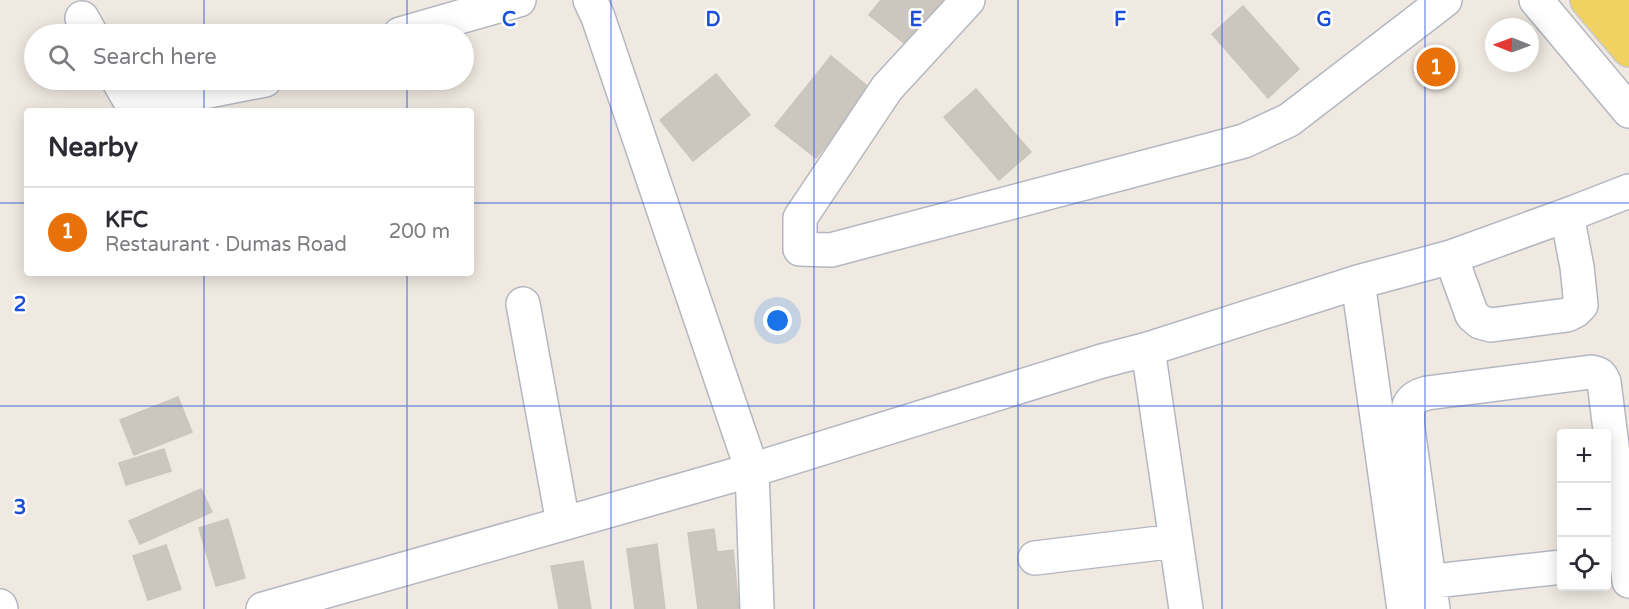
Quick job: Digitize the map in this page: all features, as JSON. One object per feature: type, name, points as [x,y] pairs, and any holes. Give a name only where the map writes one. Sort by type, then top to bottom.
[{"type":"main road","points":[[1587,0],[1629,50]]},
{"type":"main road","points":[[1622,0],[1629,8]]},
{"type":"street","points":[[435,24],[519,0]]},
{"type":"street","points":[[590,0],[598,16],[752,470],[758,609]]},
{"type":"street","points":[[968,0],[880,97],[800,218],[800,249],[831,250],[1244,141],[1289,120],[1445,0]]},
{"type":"street","points":[[1536,0],[1629,111]]},
{"type":"street","points":[[124,90],[133,106],[214,90]]},
{"type":"street","points":[[263,609],[752,470],[1358,282],[1450,257],[1629,191]]},
{"type":"street","points":[[1450,257],[1472,315],[1480,322],[1491,325],[1567,315],[1581,305],[1567,214]]},
{"type":"street","points":[[1358,282],[1376,408],[1416,596]]},
{"type":"street","points":[[523,304],[563,523]]},
{"type":"street","points":[[1148,349],[1186,609]]},
{"type":"street","points":[[1416,596],[1407,411],[1410,403],[1417,396],[1427,393],[1591,372],[1597,372],[1602,376],[1621,567]]},
{"type":"street","points":[[1376,408],[1410,403]]},
{"type":"street","points":[[1035,558],[1176,541]]},
{"type":"street","points":[[1416,596],[1557,568]]},
{"type":"building","points":[[881,0],[948,0],[909,47],[869,15]]},
{"type":"building","points":[[1243,6],[1299,69],[1268,98],[1212,34]]},
{"type":"building","points":[[831,56],[871,89],[816,158],[775,126]]},
{"type":"building","points":[[716,74],[750,115],[693,161],[660,120]]},
{"type":"building","points":[[976,89],[1031,152],[999,180],[944,117]]},
{"type":"building","points":[[178,397],[192,432],[134,455],[120,420]]},
{"type":"building","points":[[164,449],[171,471],[126,485],[119,463]]},
{"type":"building","points":[[201,489],[212,512],[140,544],[129,521]]},
{"type":"building","points":[[228,519],[245,578],[216,586],[199,528]]},
{"type":"building","points":[[714,529],[717,552],[733,550],[739,609],[698,609],[688,533]]},
{"type":"building","points":[[657,544],[665,609],[635,609],[627,549]]},
{"type":"building","points":[[166,545],[181,589],[148,600],[133,556]]},
{"type":"building","points":[[583,561],[591,609],[559,609],[551,566]]},
{"type":"place","name":"KFC","points":[[1436,67]]}]
